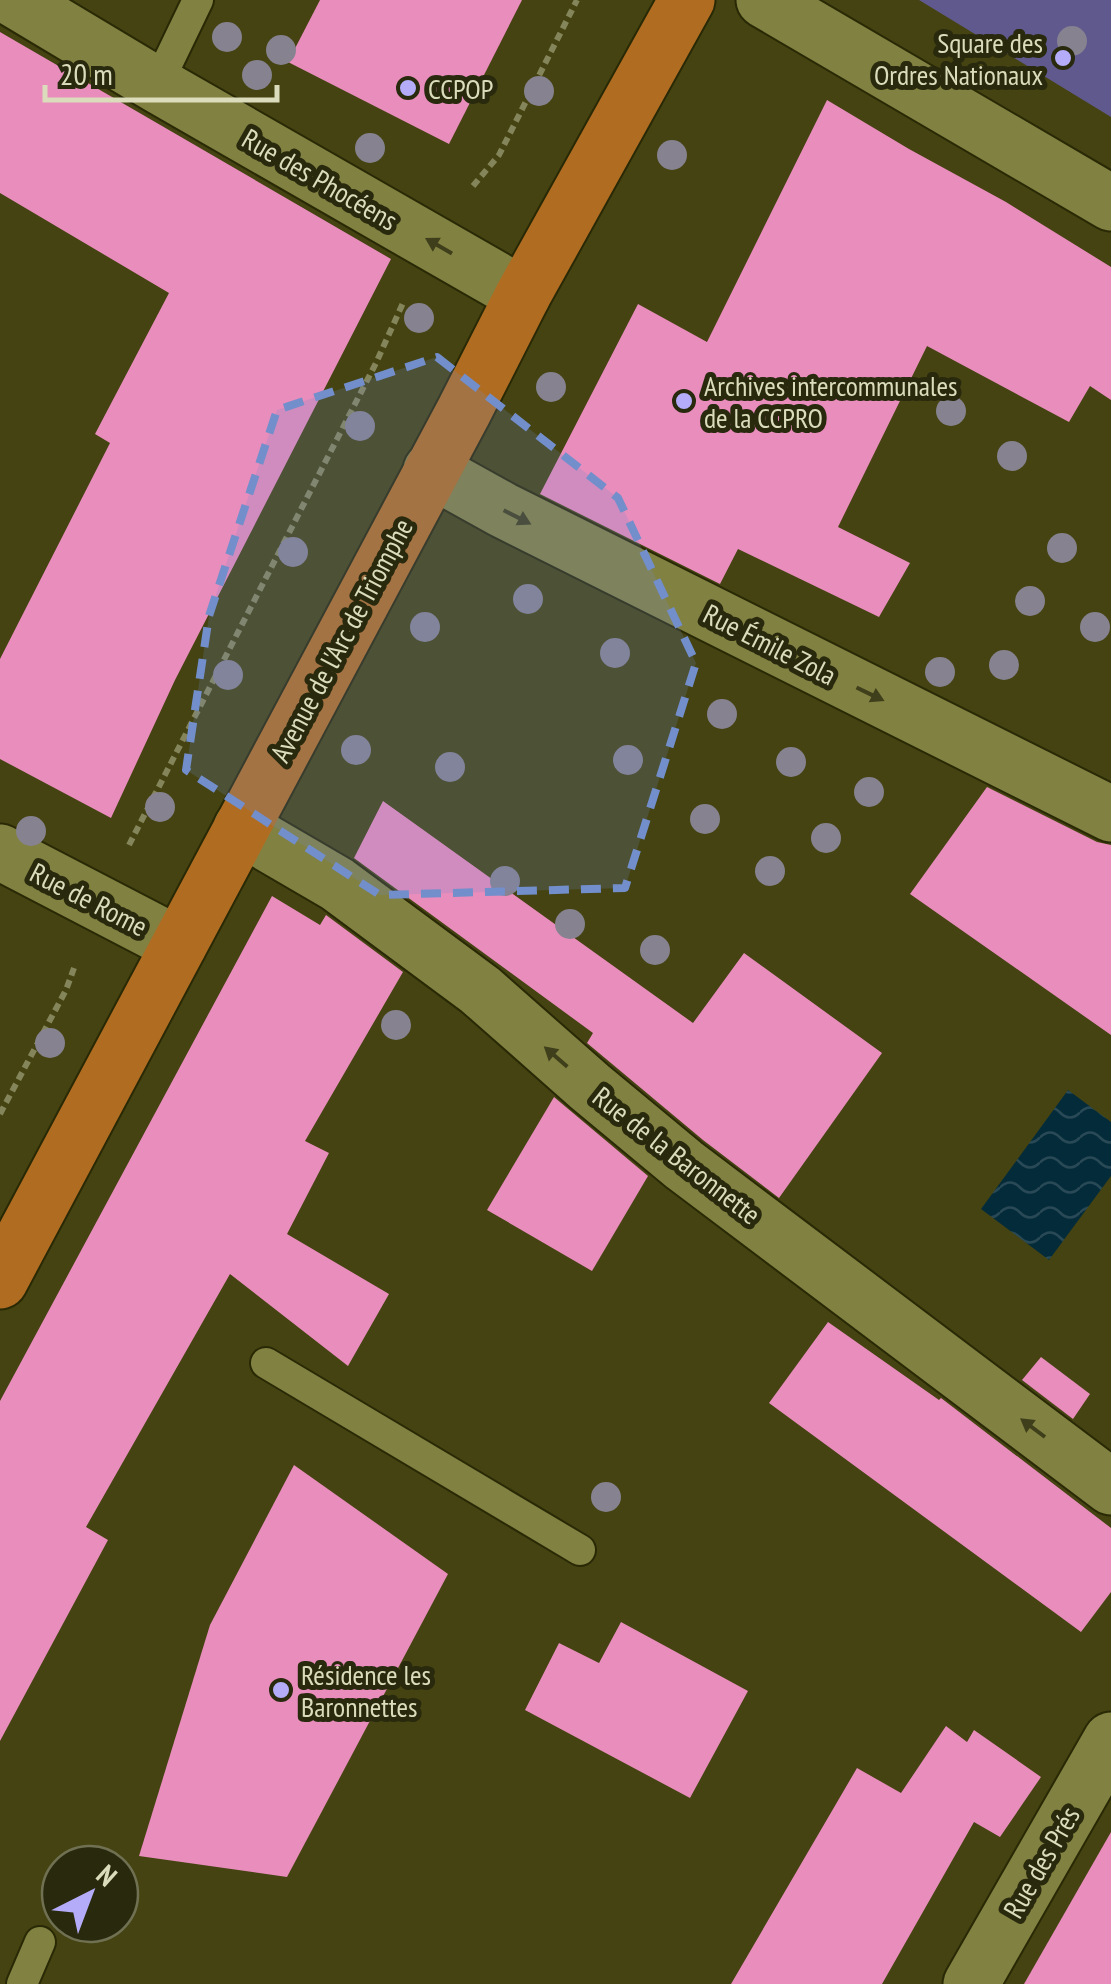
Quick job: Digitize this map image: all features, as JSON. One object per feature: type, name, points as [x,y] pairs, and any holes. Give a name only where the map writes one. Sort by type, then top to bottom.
[{"type":"main road","name":"Avenue de l'Arc de Triomphe","points":[[0,1282],[524,295],[686,0]]},
{"type":"street","name":"Rue des Phocéens","points":[[15,0],[524,295]]},
{"type":"street","points":[[764,0],[1111,203]]},
{"type":"street","name":"Rue Émile Zola","points":[[431,470],[503,510],[1111,814]]},
{"type":"street","name":"Rue de la Baronnette","points":[[240,828],[337,884],[480,990],[684,1164],[1111,1487]]},
{"type":"street","name":"Rue de Rome","points":[[0,852],[179,945]]},
{"type":"street","name":"Rue des Prés","points":[[972,1984],[1111,1740]]},
{"type":"lane","points":[[156,85],[198,0]]},
{"type":"lane","points":[[266,1363],[580,1550]]},
{"type":"lane","points":[[22,1984],[40,1942]]},
{"type":"path","points":[[468,192],[499,154],[577,0]]},
{"type":"path","points":[[127,848],[376,362],[407,294]]},
{"type":"path","points":[[0,1114],[76,965]]},
{"type":"highlighted area","points":[[437,357],[618,498],[696,663],[625,888],[380,895],[186,770],[209,616],[277,410]]},
{"type":"shaded area","name":"Square des Ordres Nationaux","points":[[919,0],[1111,0],[1111,117]]},
{"type":"water","points":[[1068,1090],[1111,1122],[1111,1176],[1049,1260],[981,1209]]},
{"type":"building","name":"CCPOP","points":[[320,0],[522,0],[449,144],[288,62]]},
{"type":"building","points":[[0,32],[391,259],[175,680],[111,818],[0,759],[0,659],[110,443],[95,434],[169,293],[0,193]]},
{"type":"building","points":[[827,100],[1111,267],[1111,400],[1090,386],[1069,422],[927,346],[838,527],[910,563],[879,617],[738,549],[720,584],[540,494],[638,304],[707,342]]},
{"type":"building","points":[[987,787],[1097,842],[1111,845],[1111,1035],[910,894]]},
{"type":"building","points":[[383,801],[693,1023],[744,953],[882,1053],[779,1198],[587,1043],[593,1033],[354,858]]},
{"type":"building","points":[[272,896],[320,925],[326,915],[403,972],[305,1141],[329,1153],[287,1234],[389,1294],[348,1366],[230,1274],[86,1527],[108,1540],[0,1741],[0,1401]]},
{"type":"building","points":[[554,1097],[648,1176],[592,1271],[487,1210]]},
{"type":"building","points":[[828,1322],[941,1398],[1111,1528],[1111,1592],[1081,1632],[769,1403]]},
{"type":"building","points":[[1041,1357],[1090,1394],[1073,1419],[1022,1380]]},
{"type":"building","name":"Résidence les Baronnettes","points":[[294,1465],[448,1574],[287,1877],[140,1856],[210,1625]]},
{"type":"building","points":[[621,1622],[748,1691],[690,1798],[525,1710],[559,1643],[599,1663]]},
{"type":"building","points":[[946,1726],[967,1742],[974,1730],[1041,1777],[1000,1837],[974,1822],[882,1984],[731,1984],[857,1768],[901,1793]]},
{"type":"building","points":[[1111,1832],[1111,1984],[1024,1984]]},
{"type":"place","name":"Square des Ordres Nationaux","points":[[1063,58]]},
{"type":"place","name":"CCPOP","points":[[408,88]]},
{"type":"place","name":"Archives intercommunales de la CCPRO","points":[[684,401]]},
{"type":"place","name":"Résidence les Baronnettes","points":[[281,1690]]}]
